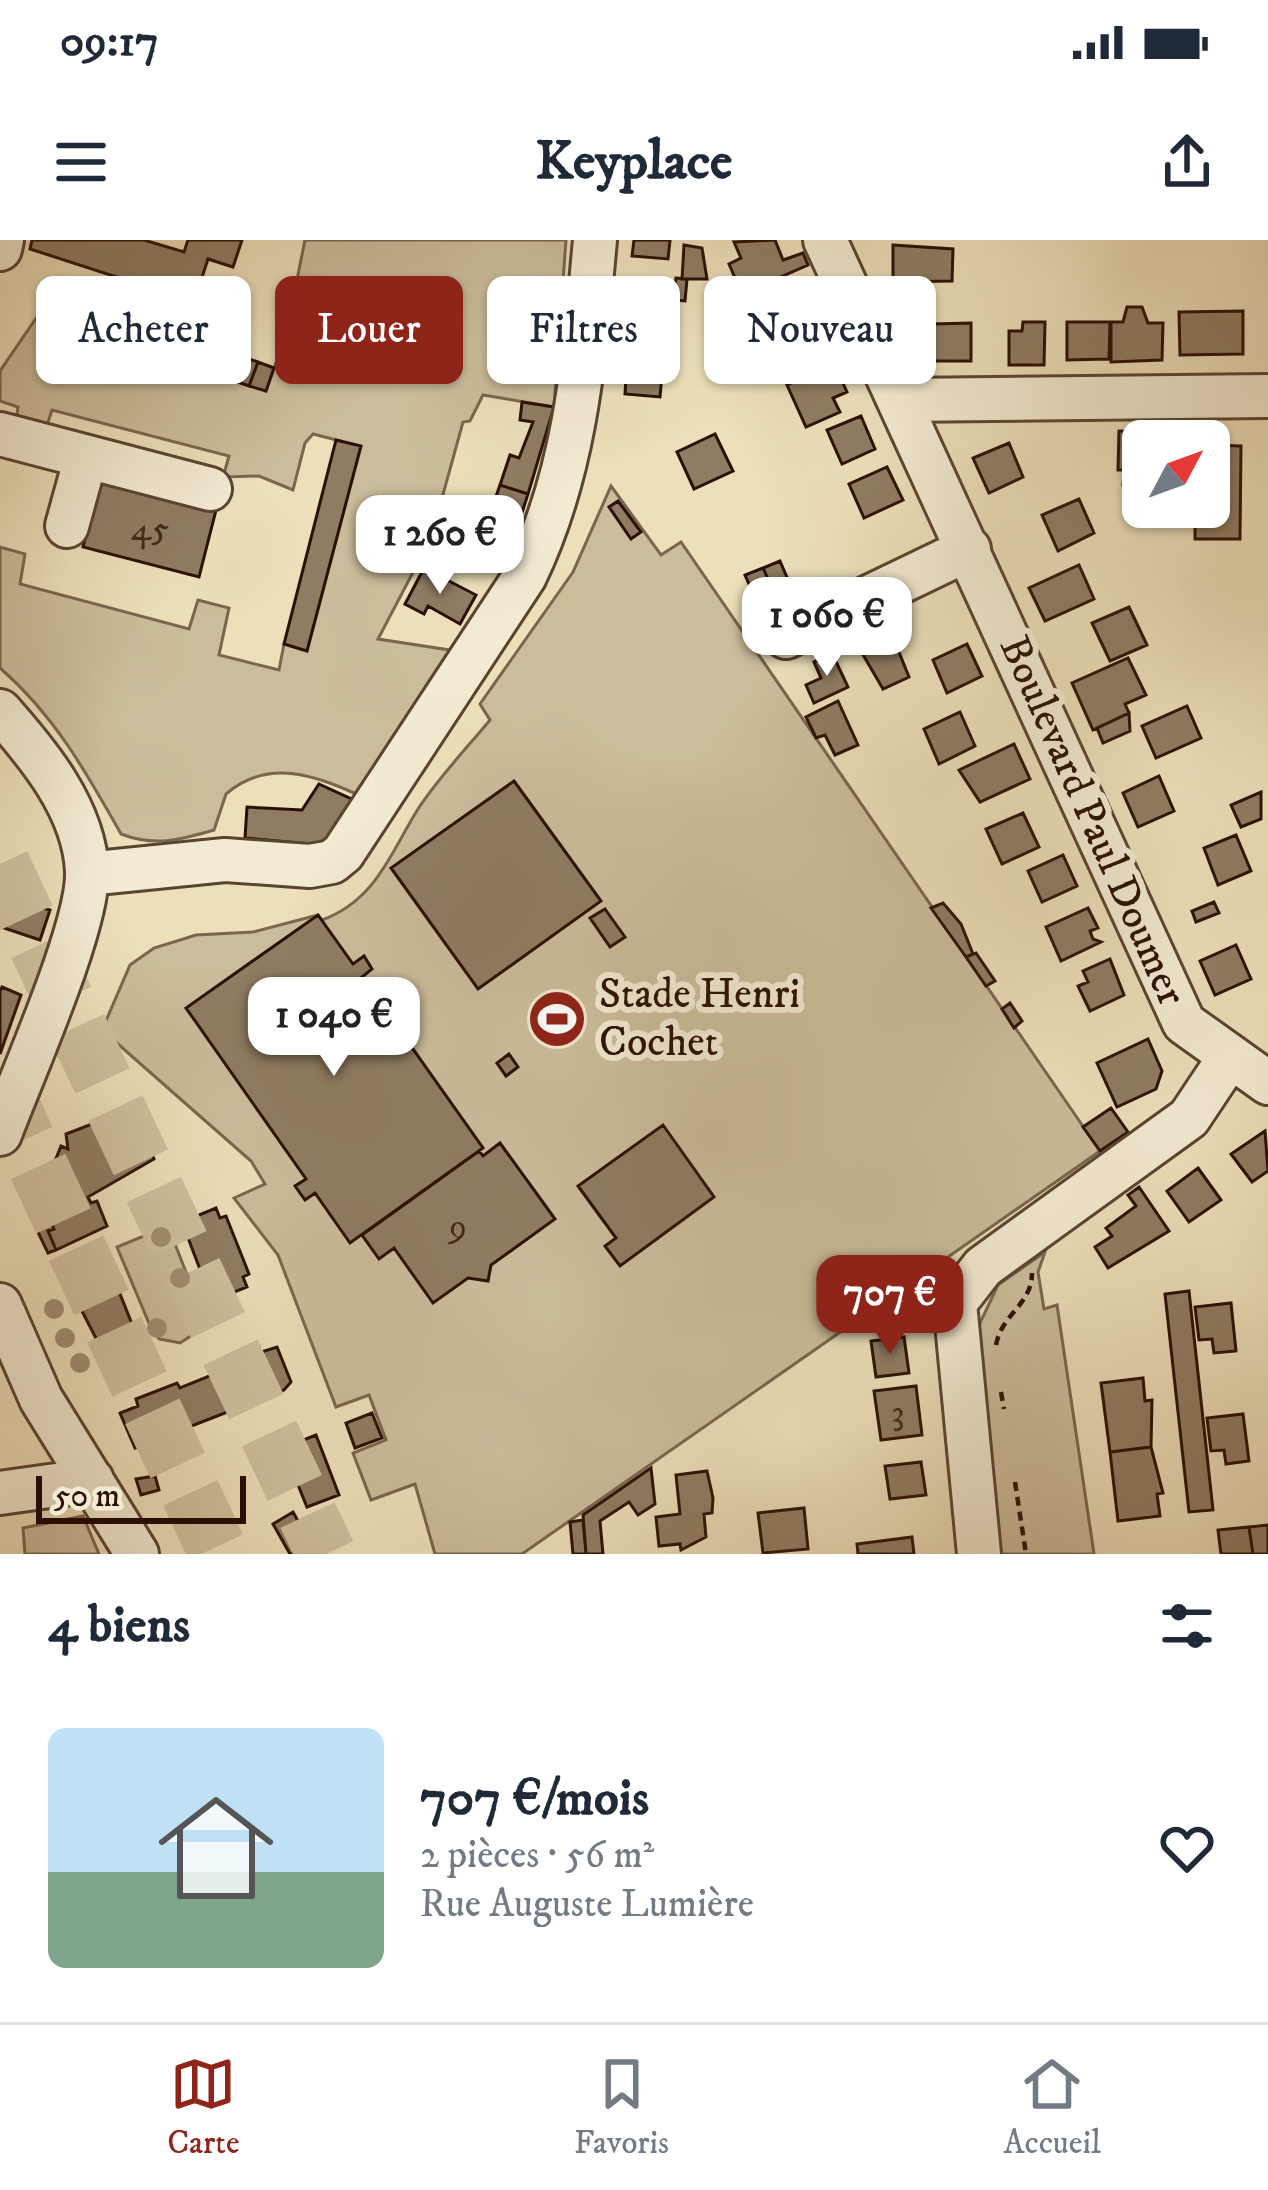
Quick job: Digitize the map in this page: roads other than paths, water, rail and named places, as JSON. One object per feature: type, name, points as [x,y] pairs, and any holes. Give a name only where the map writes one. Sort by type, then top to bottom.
[{"type":"street","points":[[0,249],[2,240]]},
{"type":"street","points":[[87,874],[225,860],[310,866],[332,862],[343,853],[525,576],[543,539],[576,428],[595,240]]},
{"type":"street","name":"Boulevard Paul Doumer","points":[[825,240],[1184,1022],[1268,1083]]},
{"type":"street","points":[[900,400],[1268,396]]},
{"type":"street","points":[[0,434],[210,489]]},
{"type":"street","points":[[68,526],[86,457]]},
{"type":"street","points":[[786,637],[969,549]]},
{"type":"street","points":[[0,711],[56,782],[87,874],[72,939],[0,1134]]},
{"type":"street","points":[[979,1554],[955,1303],[964,1284],[1189,1118],[1229,1058]]},
{"type":"street","points":[[0,1305],[25,1370],[137,1554]]},
{"type":"street","points":[[0,1493],[92,1480]]},
{"type":"tunnel","points":[[0,864],[326,1554]]},
{"type":"tunnel","points":[[0,1085],[219,1554]]},
{"type":"place","name":"Stade Henri Cochet","points":[[557,1019]]}]
